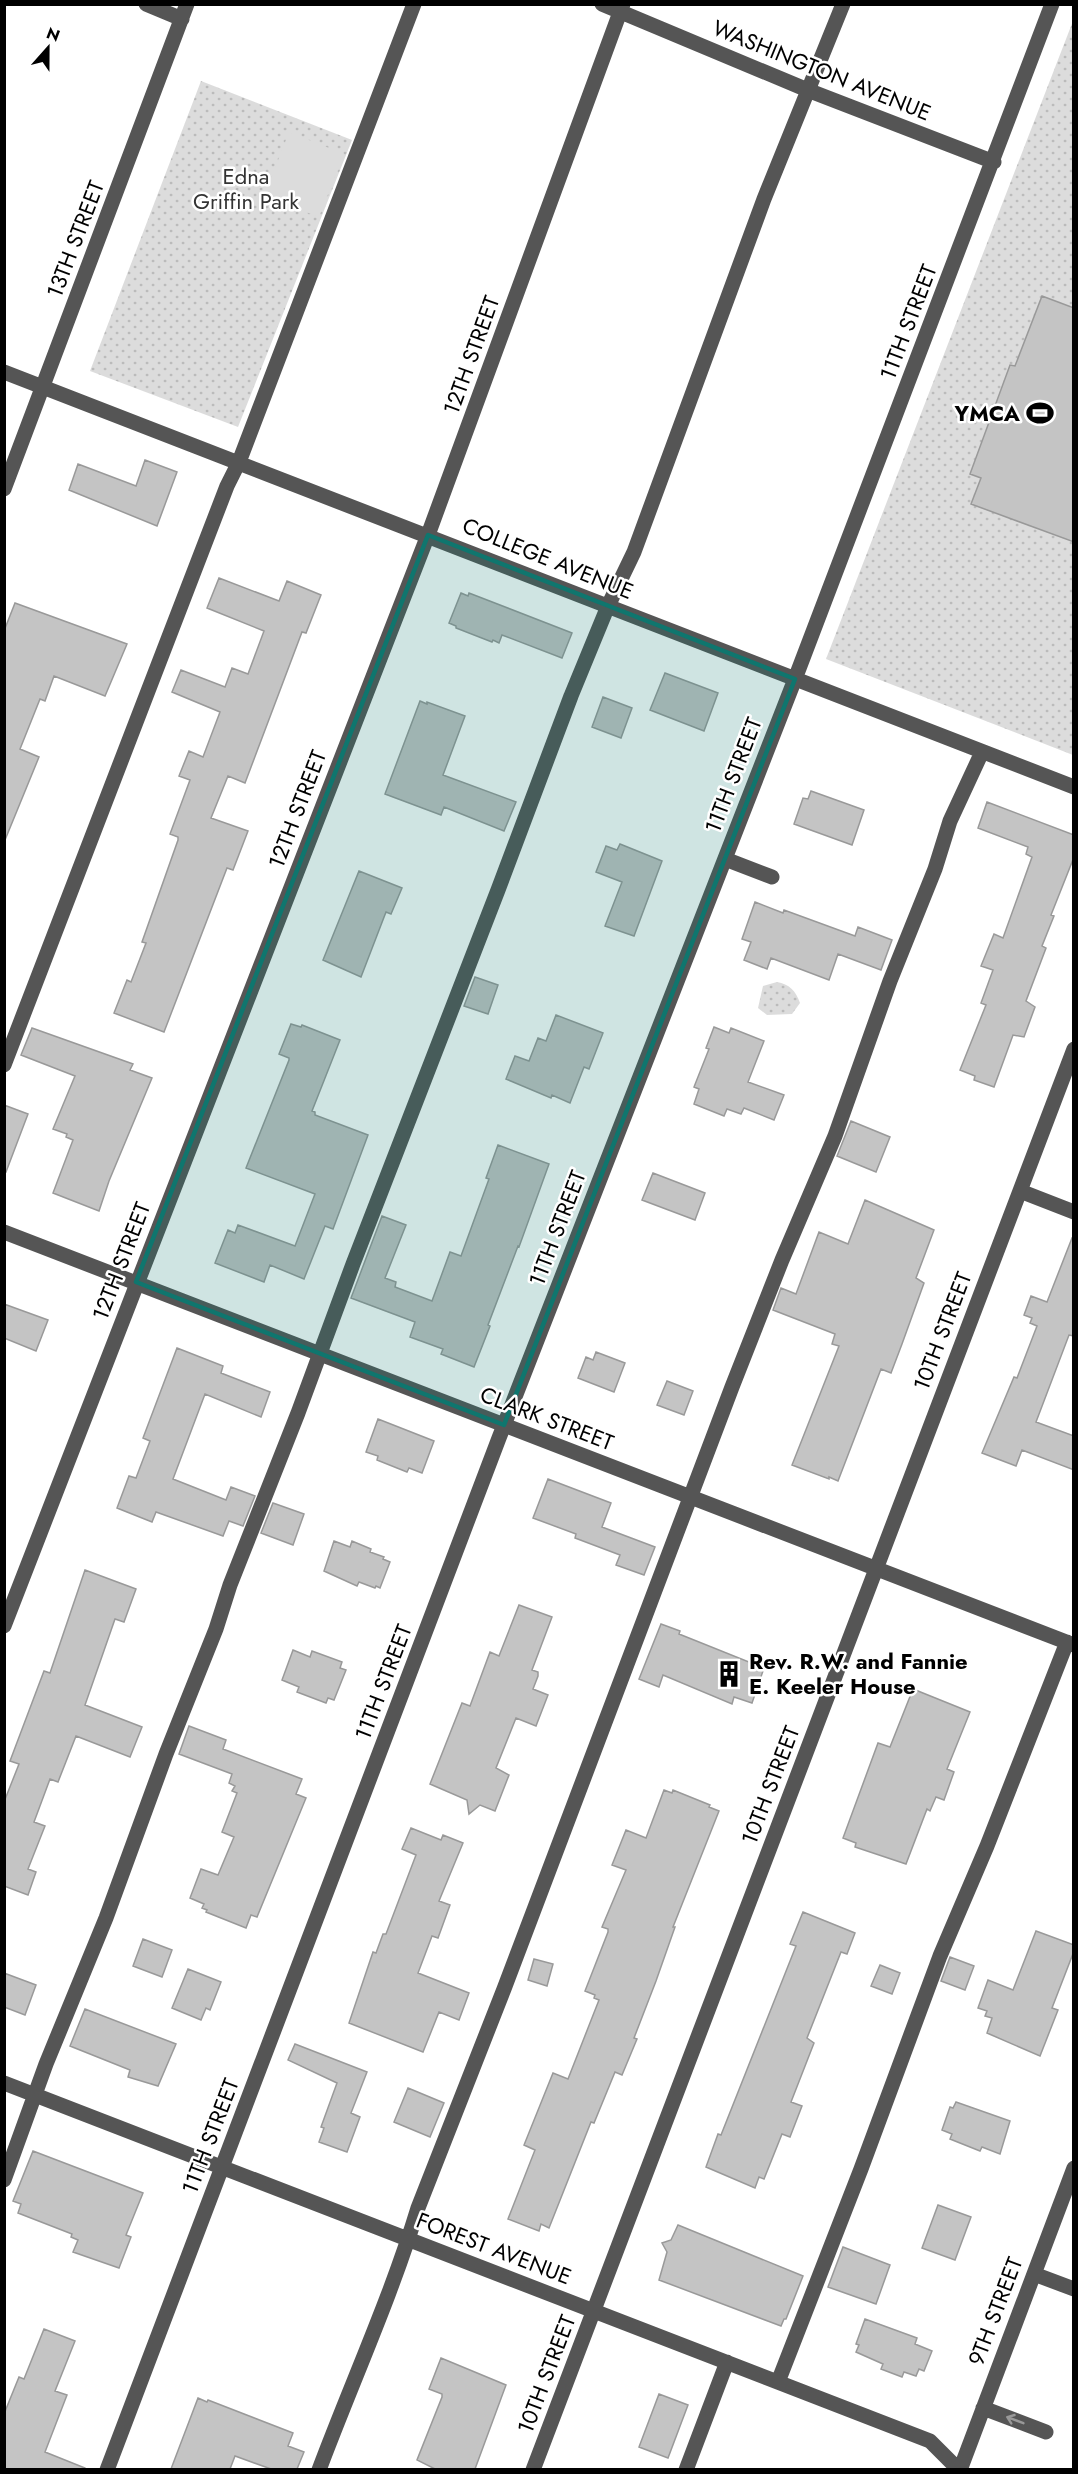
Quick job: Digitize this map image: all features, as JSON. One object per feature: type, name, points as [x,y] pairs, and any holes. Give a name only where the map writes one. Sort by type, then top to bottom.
[{"type":"street","points":[[146,4],[184,12]]},
{"type":"street","points":[[4,1065],[159,660],[227,486],[239,462],[414,4]]},
{"type":"street","name":"WASHINGTON AVENUE","points":[[602,4],[622,8],[810,91],[994,162]]},
{"type":"street","points":[[4,2180],[46,2064],[106,1918],[216,1629],[230,1585],[571,696],[608,606],[634,552],[760,210],[810,91],[843,4]]},
{"type":"street","name":"11TH STREET","points":[[107,2469],[504,1425],[795,679],[994,162],[1052,4]]},
{"type":"street","name":"12TH STREET","points":[[4,1626],[136,1282],[429,535],[622,8]]},
{"type":"street","name":"13TH STREET","points":[[4,489],[184,12]]},
{"type":"street","name":"COLLEGE AVENUE","points":[[4,372],[1074,787]]},
{"type":"street","points":[[320,2469],[782,1260],[835,1136],[886,991],[935,869],[950,821],[982,752]]},
{"type":"street","points":[[724,859],[772,877]]},
{"type":"street","name":"10TH STREET","points":[[533,2469],[1074,1049]]},
{"type":"street","points":[[1020,1191],[1074,1212]]},
{"type":"street","name":"CLARK STREET","points":[[4,1232],[1070,1643]]},
{"type":"street","points":[[778,2382],[865,2159],[940,1956],[1070,1643]]},
{"type":"street","name":"FOREST AVENUE","points":[[4,2083],[930,2441],[959,2469]]},
{"type":"street","name":"9TH STREET","points":[[959,2469],[1074,2168]]},
{"type":"street","points":[[1034,2274],[1074,2289]]},
{"type":"street","points":[[686,2469],[727,2362]]},
{"type":"street","points":[[983,2408],[1047,2432]]},
{"type":"highlighted area","points":[[428,535],[795,679],[504,1425],[136,1282]]},
{"type":"green space","points":[[1073,21],[1073,755],[826,659]]},
{"type":"green space","name":"Edna Griffin Park","points":[[201,81],[352,140],[238,427],[90,371]]},
{"type":"green space","points":[[289,132],[344,154],[319,217],[264,196]]},
{"type":"green space","points":[[777,982],[788,986],[800,1003],[792,1014],[767,1015],[758,1008],[763,986]]},
{"type":"building","name":"YMCA","points":[[1042,296],[1074,308],[1074,542],[971,504],[981,478],[970,474],[1010,365],[1015,366]]},
{"type":"building","points":[[145,460],[177,472],[157,526],[69,490],[78,464],[136,486]]},
{"type":"building","points":[[219,578],[279,601],[287,581],[321,595],[306,633],[302,632],[245,783],[228,776],[211,818],[248,831],[233,870],[227,868],[164,1032],[114,1013],[127,980],[131,982],[146,943],[142,942],[178,840],[178,837],[170,834],[190,780],[179,776],[189,751],[203,757],[220,712],[172,692],[181,670],[225,687],[232,668],[248,674],[264,631],[207,608]]},
{"type":"building","points":[[461,593],[468,596],[469,593],[572,633],[562,658],[502,635],[499,643],[493,640],[492,642],[456,628],[449,623]]},
{"type":"building","points":[[15,603],[127,644],[105,696],[54,676],[45,701],[40,699],[20,749],[39,757],[5,840],[4,631]]},
{"type":"building","points":[[665,673],[718,693],[704,731],[650,710]]},
{"type":"building","points":[[603,697],[632,708],[621,738],[592,727]]},
{"type":"building","points":[[420,701],[465,716],[443,775],[516,802],[504,831],[444,807],[441,815],[385,794]]},
{"type":"building","points":[[811,791],[864,810],[852,845],[794,824],[803,798],[808,799]]},
{"type":"building","points":[[987,802],[1074,835],[1074,857],[1051,915],[1054,916],[1042,946],[1046,948],[1026,1001],[1035,1007],[1024,1037],[1013,1035],[994,1087],[974,1080],[975,1076],[960,1070],[986,1005],[981,1003],[993,970],[981,966],[994,934],[1003,938],[1032,857],[1026,854],[1028,847],[978,828]]},
{"type":"building","points":[[620,844],[662,861],[634,936],[605,926],[622,882],[596,872],[606,846],[617,850]]},
{"type":"building","points":[[359,871],[402,888],[391,914],[386,912],[361,977],[323,960]]},
{"type":"building","points":[[755,902],[855,936],[858,927],[892,940],[881,970],[838,954],[829,980],[771,958],[767,969],[744,960],[751,942],[742,939]]},
{"type":"building","points":[[475,977],[498,985],[488,1014],[464,1006]]},
{"type":"building","points":[[556,1015],[603,1033],[589,1069],[584,1067],[570,1103],[552,1095],[551,1098],[506,1079],[515,1056],[529,1061],[538,1038],[546,1041]]},
{"type":"building","points":[[291,1024],[301,1027],[302,1025],[340,1040],[312,1111],[315,1115],[368,1135],[333,1229],[325,1226],[304,1279],[270,1265],[264,1282],[215,1263],[228,1230],[235,1233],[238,1225],[295,1246],[315,1194],[246,1168],[289,1060],[279,1054]]},
{"type":"building","points":[[714,1027],[729,1033],[731,1028],[764,1041],[748,1082],[784,1095],[774,1120],[744,1108],[741,1114],[727,1109],[724,1116],[694,1104],[699,1089],[694,1087],[709,1049],[706,1048]]},
{"type":"building","points":[[32,1028],[133,1064],[130,1070],[152,1078],[109,1181],[99,1211],[53,1193],[73,1140],[66,1137],[67,1134],[53,1129],[75,1076],[21,1055]]},
{"type":"building","points":[[4,1105],[28,1114],[6,1172],[4,1171]]},
{"type":"building","points":[[851,1121],[890,1137],[876,1172],[837,1156]]},
{"type":"building","points":[[498,1145],[549,1164],[474,1367],[441,1354],[443,1349],[410,1337],[415,1322],[351,1298],[382,1216],[406,1225],[385,1278],[396,1282],[395,1287],[432,1301],[450,1252],[461,1256],[489,1179],[486,1178]]},
{"type":"building","points":[[653,1173],[705,1193],[695,1220],[642,1200]]},
{"type":"building","points":[[865,1200],[934,1230],[916,1278],[924,1283],[891,1373],[881,1369],[838,1481],[792,1465],[839,1346],[832,1344],[835,1334],[773,1310],[781,1288],[796,1294],[819,1232],[848,1244]]},
{"type":"building","points":[[1072,1238],[1074,1239],[1074,1336],[1069,1335],[1036,1422],[1074,1436],[1074,1470],[1022,1450],[1016,1466],[982,1453],[1014,1377],[1017,1378],[1037,1326],[1030,1323],[1032,1318],[1024,1315],[1031,1296],[1047,1302]]},
{"type":"building","points":[[4,1304],[48,1320],[36,1351],[4,1338]]},
{"type":"building","points":[[177,1348],[223,1366],[221,1373],[270,1392],[261,1417],[205,1394],[173,1479],[226,1500],[231,1487],[255,1496],[243,1526],[229,1521],[223,1536],[156,1512],[152,1522],[117,1508],[129,1476],[136,1478],[150,1441],[143,1438]]},
{"type":"building","points":[[596,1352],[625,1363],[614,1392],[578,1378],[586,1357],[593,1360]]},
{"type":"building","points":[[667,1381],[693,1391],[684,1415],[657,1405]]},
{"type":"building","points":[[378,1419],[434,1441],[422,1473],[409,1468],[407,1472],[377,1460],[378,1456],[366,1452]]},
{"type":"building","points":[[548,1479],[611,1503],[602,1527],[655,1547],[644,1575],[616,1565],[620,1555],[575,1538],[576,1534],[533,1518]]},
{"type":"building","points":[[273,1503],[304,1514],[293,1545],[261,1533]]},
{"type":"building","points":[[334,1541],[350,1547],[352,1541],[371,1549],[370,1552],[390,1562],[380,1588],[359,1582],[357,1586],[324,1571]]},
{"type":"building","points":[[85,1570],[136,1589],[124,1622],[115,1619],[85,1705],[142,1727],[130,1757],[76,1736],[58,1782],[50,1779],[34,1822],[45,1826],[28,1869],[36,1872],[28,1895],[4,1886],[4,1802],[19,1764],[10,1761],[44,1671],[50,1673]]},
{"type":"building","points":[[519,1605],[552,1617],[532,1670],[538,1672],[533,1689],[548,1695],[536,1726],[516,1718],[496,1768],[509,1775],[495,1811],[480,1805],[469,1814],[467,1800],[430,1784],[462,1703],[470,1706],[490,1652],[499,1656]]},
{"type":"building","points":[[661,1624],[680,1631],[679,1634],[764,1668],[752,1703],[734,1697],[732,1704],[663,1675],[659,1687],[639,1679]]},
{"type":"building","points":[[293,1650],[310,1657],[312,1651],[342,1662],[340,1668],[346,1670],[334,1700],[328,1698],[326,1703],[297,1692],[299,1687],[282,1680]]},
{"type":"building","points":[[913,1689],[970,1712],[947,1769],[954,1772],[944,1800],[936,1797],[930,1811],[927,1809],[906,1864],[855,1847],[856,1843],[843,1838],[878,1743],[890,1747]]},
{"type":"building","points":[[189,1726],[226,1740],[223,1749],[302,1779],[296,1794],[306,1798],[257,1917],[251,1915],[246,1928],[206,1912],[207,1910],[202,1908],[204,1904],[190,1898],[201,1869],[218,1875],[234,1837],[222,1832],[237,1793],[232,1791],[235,1786],[229,1783],[232,1774],[179,1754]]},
{"type":"building","points":[[664,1790],[672,1793],[673,1790],[719,1811],[673,1927],[675,1927],[634,2038],[637,2039],[622,2075],[615,2072],[594,2123],[591,2122],[549,2228],[541,2224],[539,2231],[508,2219],[535,2150],[524,2145],[553,2073],[568,2079],[599,2000],[594,1998],[595,1995],[585,1991],[608,1932],[608,1929],[602,1927],[626,1870],[612,1865],[626,1830],[646,1838]]},
{"type":"building","points":[[411,1828],[441,1840],[443,1835],[463,1843],[439,1901],[450,1905],[438,1938],[432,1936],[418,1973],[469,1993],[459,2020],[439,2012],[423,2052],[349,2023],[373,1952],[376,1953],[383,1934],[386,1934],[416,1855],[402,1849]]},
{"type":"building","points":[[803,1912],[855,1933],[847,1954],[841,1952],[807,2038],[814,2043],[791,2102],[802,2106],[790,2137],[782,2134],[764,2179],[759,2177],[755,2188],[706,2167],[718,2134],[721,2135],[796,1946],[790,1944]]},
{"type":"building","points":[[1036,1931],[1074,1945],[1074,1951],[1052,2008],[1058,2010],[1040,2056],[987,2033],[992,2018],[985,2016],[987,2011],[978,2008],[988,1980],[1013,1990]]},
{"type":"building","points":[[143,1939],[172,1950],[162,1977],[133,1966]]},
{"type":"building","points":[[950,1957],[974,1966],[965,1990],[941,1981]]},
{"type":"building","points":[[534,1959],[553,1964],[547,1986],[528,1980]]},
{"type":"building","points":[[880,1965],[900,1973],[892,1994],[871,1986]]},
{"type":"building","points":[[188,1969],[221,1982],[210,2010],[206,2008],[201,2020],[172,2008]]},
{"type":"building","points":[[4,1973],[36,1985],[25,2015],[4,2007]]},
{"type":"building","points":[[85,2009],[176,2044],[158,2086],[128,2077],[130,2070],[70,2046]]},
{"type":"building","points":[[295,2044],[367,2072],[351,2113],[360,2117],[347,2152],[319,2142],[324,2128],[321,2127],[337,2083],[288,2060]]},
{"type":"building","points":[[408,2088],[444,2103],[430,2137],[394,2122]]},
{"type":"building","points":[[956,2102],[1010,2121],[1000,2154],[982,2147],[980,2151],[950,2139],[952,2134],[942,2130],[950,2107],[953,2108]]},
{"type":"building","points":[[33,2151],[143,2193],[126,2235],[131,2237],[119,2268],[73,2252],[78,2240],[71,2237],[72,2234],[18,2213],[21,2204],[13,2201]]},
{"type":"building","points":[[938,2205],[971,2217],[955,2260],[922,2248]]},
{"type":"building","points":[[678,2225],[803,2276],[781,2326],[659,2280],[667,2252],[662,2243],[671,2240]]},
{"type":"building","points":[[843,2247],[890,2265],[876,2304],[828,2287]]},
{"type":"building","points":[[865,2319],[917,2338],[915,2344],[932,2351],[924,2371],[919,2369],[916,2376],[904,2372],[902,2377],[881,2369],[883,2364],[856,2352],[859,2345],[856,2344]]},
{"type":"building","points":[[44,2329],[75,2341],[55,2391],[67,2395],[45,2452],[85,2469],[4,2469],[4,2414],[19,2377],[24,2379]]},
{"type":"building","points":[[441,2358],[506,2385],[475,2469],[435,2469],[417,2460],[442,2397],[442,2394],[429,2389]]},
{"type":"building","points":[[659,2394],[688,2405],[668,2458],[639,2447]]},
{"type":"building","points":[[198,2398],[293,2433],[288,2446],[304,2452],[297,2469],[271,2469],[235,2456],[230,2469],[171,2469]]},
{"type":"place","name":"YMCA","points":[[1040,413]]},
{"type":"place","name":"Rev. R.W. and Fannie E. Keeler House","points":[[729,1674]]}]
